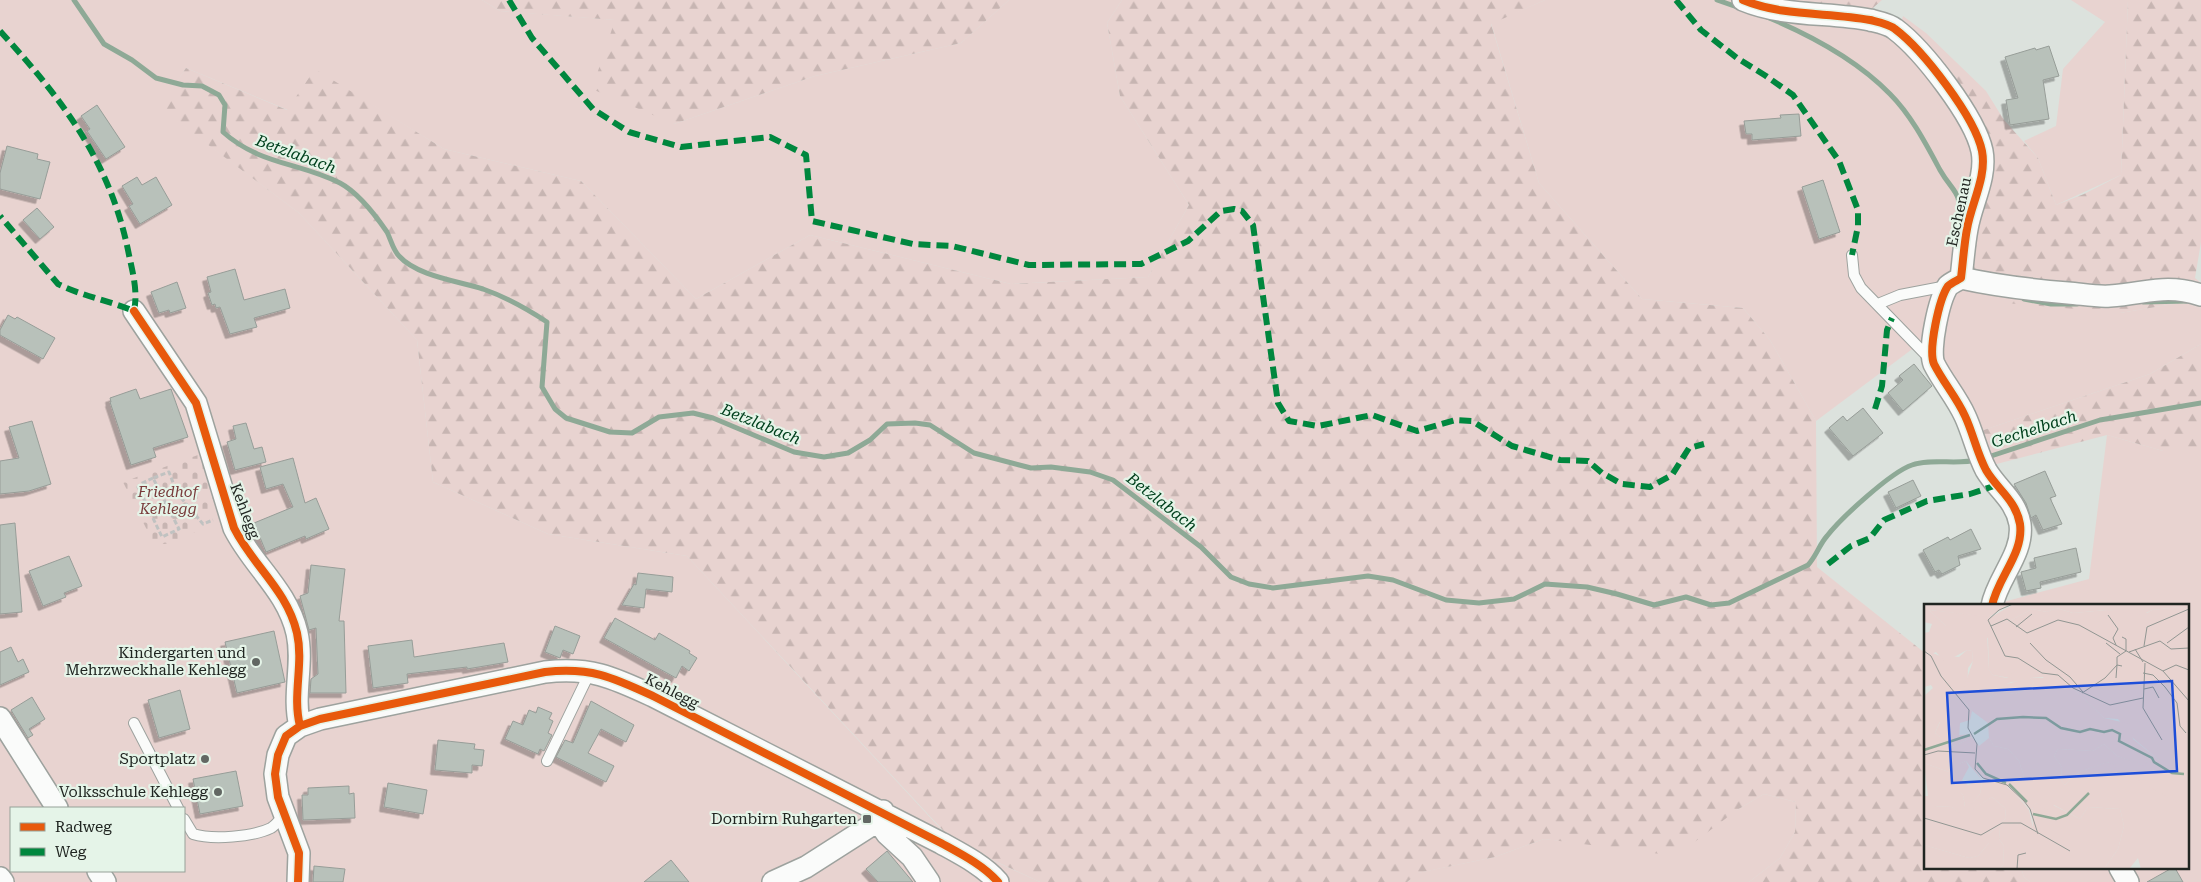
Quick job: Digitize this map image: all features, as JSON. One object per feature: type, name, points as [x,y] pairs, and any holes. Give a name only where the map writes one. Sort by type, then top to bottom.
[{"type":"street","name":"Eschenau","points":[[1744,0],[1798,13],[1870,20],[1894,27],[1914,46],[1951,92],[1972,125],[1982,152],[1980,180],[1955,282],[1938,313],[1934,337],[1933,362]]},
{"type":"street","points":[[1955,282],[2072,294],[2110,296],[2164,288],[2185,290],[2201,295]]},
{"type":"street","name":"Kehlegg","points":[[134,311],[196,403],[234,528],[243,547],[282,595],[298,635],[299,668],[296,709],[300,726]]},
{"type":"street","points":[[1933,362],[1965,415],[1982,458],[1996,485],[2007,494],[2017,512],[2020,525],[2019,540],[2014,558],[1993,604]]},
{"type":"street","name":"Kehlegg","points":[[298,882],[299,853],[278,797],[274,774],[278,755],[286,736],[300,726],[320,719],[545,672],[565,670],[590,672],[616,678],[653,696],[880,816],[968,858],[992,874],[998,882]]},
{"type":"street","points":[[0,718],[56,807]]},
{"type":"street","points":[[773,882],[806,867],[880,816]]},
{"type":"street","name":"Kehlegg","points":[[880,816],[887,834],[912,857],[929,882]]},
{"type":"street","points":[[2121,870],[2128,882]]},
{"type":"street","points":[[0,878],[3,882]]},
{"type":"lane","points":[[1852,256],[1854,275],[1862,288],[1933,362]]},
{"type":"lane","points":[[1878,304],[1900,295],[1955,282]]},
{"type":"lane","points":[[547,761],[590,672]]},
{"type":"lane","points":[[134,723],[177,807]]},
{"type":"lane","points":[[185,821],[193,834],[206,838],[242,836],[271,828],[285,814]]},
{"type":"path","points":[[154,478],[179,528],[162,537],[138,488],[140,484],[154,478],[170,472],[177,493],[203,524]]},
{"type":"green space","points":[[0,0],[482,0],[500,11],[616,20],[674,124],[815,76],[961,43],[1009,0],[1122,0],[1107,23],[1120,96],[1189,205],[1148,277],[1011,284],[810,235],[696,299],[581,181],[444,149],[315,70],[288,110],[186,68],[160,108],[299,213],[417,340],[433,482],[548,534],[687,556],[953,842],[1040,882],[0,882]]},
{"type":"green space","points":[[482,0],[1009,0],[961,43],[815,76],[674,124],[592,89],[615,20],[500,11]]},
{"type":"green space","points":[[1122,0],[1545,0],[1491,24],[1539,183],[1642,299],[1743,308],[1770,340],[1816,421],[1817,567],[1924,652],[1924,870],[2022,870],[2024,877],[2030,882],[1749,882],[1780,858],[1795,832],[1796,802],[1764,794],[1737,810],[1676,856],[1544,839],[1495,857],[1418,873],[1407,882],[1040,882],[954,842],[687,556],[548,534],[433,482],[417,340],[299,213],[159,108],[186,68],[287,110],[315,69],[444,149],[581,181],[696,299],[810,235],[1011,284],[1148,277],[1189,205],[1120,96],[1107,23]]},
{"type":"green space","points":[[1545,0],[1765,0],[1900,25],[2120,313],[2185,302],[2201,309],[2201,344],[2150,374],[1978,432],[1919,344],[1816,421],[1770,340],[1743,308],[1642,299],[1539,183],[1491,23]]},
{"type":"green space","points":[[1765,0],[1882,0],[1866,14]]},
{"type":"green space","points":[[2071,0],[2128,0],[2121,175],[2056,205],[2038,158],[2024,141],[2056,126],[2063,69],[2105,22]]},
{"type":"green space","points":[[2128,0],[2201,0],[2201,242],[2195,278],[2201,283],[2201,309],[2185,302],[2120,313],[1994,302],[1973,291],[1970,273],[1988,163],[1900,25],[1903,16],[1926,33],[1986,91],[2004,120],[2038,158],[2056,205],[2084,194],[2121,175]]},
{"type":"green space","points":[[2201,344],[2201,451],[2163,451],[2107,435],[1989,466],[1978,432],[2150,374]]},
{"type":"green space","points":[[2107,435],[2163,451],[2201,451],[2201,882],[2030,882],[2024,877],[2022,870],[2188,870],[2188,604],[1996,604],[2089,579]]},
{"type":"green space","name":"Friedhof Kehlegg","points":[[198,455],[205,459],[217,504],[195,519],[198,531],[165,544],[153,542],[123,482]]},
{"type":"green space","points":[[1764,794],[1796,802],[1795,832],[1780,858],[1749,882],[1407,882],[1417,873],[1495,857],[1544,839],[1592,844],[1737,810]]},
{"type":"building","points":[[2049,46],[2059,76],[2043,80],[2049,119],[2010,125],[2006,100],[2018,98],[2005,57]]},
{"type":"building","points":[[97,105],[125,147],[106,159],[87,131],[90,129],[81,116]]},
{"type":"building","points":[[1799,114],[1801,136],[1752,140],[1752,134],[1746,134],[1744,121],[1781,118],[1780,115]]},
{"type":"building","points":[[7,146],[38,154],[37,159],[50,162],[40,199],[0,189],[0,173]]},
{"type":"building","points":[[137,177],[142,185],[156,177],[172,205],[140,224],[129,206],[133,204],[122,186]]},
{"type":"building","points":[[1823,180],[1840,232],[1819,239],[1802,187]]},
{"type":"building","points":[[37,208],[54,227],[40,239],[23,220]]},
{"type":"building","points":[[235,269],[244,300],[285,289],[290,308],[254,318],[257,327],[230,334],[220,307],[216,308],[215,304],[212,305],[208,293],[211,292],[207,277]]},
{"type":"building","points":[[177,282],[186,308],[170,313],[169,310],[159,313],[151,292]]},
{"type":"building","points":[[8,315],[15,319],[17,317],[55,338],[43,359],[0,335],[0,330]]},
{"type":"building","points":[[1914,364],[1932,386],[1903,411],[1888,393],[1903,380],[1899,376]]},
{"type":"building","points":[[136,389],[140,399],[171,389],[188,437],[153,448],[156,457],[131,465],[110,398]]},
{"type":"building","points":[[1863,408],[1883,433],[1853,456],[1829,428],[1843,416],[1847,421]]},
{"type":"building","points":[[32,421],[51,484],[29,491],[0,494],[0,461],[19,458],[9,427]]},
{"type":"building","points":[[246,423],[254,449],[262,447],[266,462],[235,470],[227,442],[236,439],[233,426]]},
{"type":"building","points":[[293,458],[305,503],[316,498],[329,529],[306,539],[305,536],[266,552],[254,523],[293,507],[283,484],[266,489],[260,467]]},
{"type":"building","points":[[2045,471],[2056,496],[2050,498],[2062,524],[2043,530],[2036,515],[2031,518],[2026,503],[2014,484]]},
{"type":"building","points":[[1913,480],[1921,496],[1896,508],[1888,492]]},
{"type":"building","points":[[15,523],[22,612],[0,614],[0,525]]},
{"type":"building","points":[[1971,529],[1981,549],[1958,556],[1960,565],[1942,574],[1939,570],[1935,572],[1923,550],[1948,537],[1950,540]]},
{"type":"building","points":[[2076,548],[2081,572],[2040,582],[2041,588],[2026,591],[2021,572],[2036,568],[2034,558]]},
{"type":"building","points":[[69,556],[82,586],[64,593],[66,597],[43,606],[29,571]]},
{"type":"building","points":[[311,565],[345,569],[339,621],[344,621],[346,693],[310,693],[311,679],[318,674],[316,628],[309,630],[300,596],[308,593]]},
{"type":"building","points":[[638,573],[673,577],[672,592],[646,589],[644,608],[622,605],[634,584],[636,585]]},
{"type":"building","points":[[615,618],[655,640],[659,633],[690,651],[689,653],[697,658],[689,671],[682,666],[676,678],[604,638]]},
{"type":"building","points":[[555,626],[580,636],[573,654],[563,650],[560,658],[545,652]]},
{"type":"building","name":"Kindergarten und Mehrzweckhalle Kehlegg","points":[[274,631],[285,682],[237,693],[225,642]]},
{"type":"building","points":[[412,640],[414,657],[504,643],[508,662],[467,669],[467,667],[407,674],[408,683],[373,688],[368,646]]},
{"type":"building","points":[[11,647],[18,662],[23,659],[29,672],[0,685],[0,652]]},
{"type":"building","points":[[180,690],[190,729],[159,738],[148,700]]},
{"type":"building","points":[[32,697],[45,719],[29,729],[33,735],[28,738],[11,710]]},
{"type":"building","points":[[591,701],[634,725],[626,742],[601,729],[588,753],[614,766],[606,782],[556,757],[565,740],[573,743]]},
{"type":"building","points":[[538,707],[552,713],[549,719],[553,721],[548,733],[552,735],[544,751],[540,749],[538,754],[505,739],[513,721],[523,725],[529,710],[536,713]]},
{"type":"building","points":[[438,740],[475,744],[474,749],[484,750],[482,766],[472,765],[472,773],[435,770]]},
{"type":"building","name":"Volksschule Kehlegg","points":[[236,771],[243,806],[200,814],[193,779]]},
{"type":"building","points":[[388,783],[427,790],[423,814],[384,807]]},
{"type":"building","points":[[349,786],[349,794],[354,793],[355,818],[303,820],[302,795],[308,795],[308,788]]},
{"type":"building","points":[[887,851],[913,882],[878,882],[866,869]]},
{"type":"building","points":[[671,860],[689,882],[644,882]]},
{"type":"building","points":[[314,866],[345,869],[343,882],[313,882]]},
{"type":"building","points":[[2168,870],[2176,870],[2183,882],[2147,882]]},
{"type":"waterway","name":"Betzlabach","points":[[74,0],[104,44],[132,60],[156,78],[183,85],[202,86],[219,95],[225,105],[223,132],[237,143],[265,157],[324,176],[346,187],[366,205],[387,232],[397,254],[407,263],[438,277],[483,289],[500,296],[547,322],[542,387],[555,409],[566,418],[610,432],[632,433],[659,417],[693,413],[713,418],[794,452],[824,457],[848,453],[870,440],[887,424],[915,423],[930,425],[974,453],[1031,468],[1051,467],[1090,472],[1113,480],[1201,547],[1231,577],[1249,584],[1273,588],[1368,576],[1393,580],[1446,600],[1479,603],[1514,599],[1545,584],[1587,587],[1654,605],[1686,597],[1711,605],[1729,603],[1808,565],[1824,539],[1843,518],[1867,496],[1903,469],[1927,462],[1977,460]]},
{"type":"waterway","points":[[1717,0],[1740,8]]},
{"type":"waterway","points":[[1767,17],[1816,40],[1848,59],[1898,102],[1924,140],[1945,178],[1956,192],[1960,211],[1959,221]]},
{"type":"waterway","points":[[2024,299],[2051,304],[2077,304]]},
{"type":"waterway","points":[[2143,302],[2187,301]]},
{"type":"waterway","name":"Gechelbach","points":[[1985,458],[2100,420],[2201,403]]},
{"type":"marked path","points":[[509,0],[532,38],[593,109],[629,132],[681,147],[770,137],[806,155],[812,221],[913,244],[952,246],[1029,265],[1141,264],[1188,241],[1221,211],[1234,209],[1242,211],[1253,225],[1278,403],[1289,421],[1318,426],[1372,415],[1417,431],[1456,420],[1472,421],[1512,446],[1560,460],[1588,461],[1602,473],[1622,484],[1650,487],[1672,475],[1689,448],[1704,444]]},
{"type":"marked path","points":[[1676,0],[1701,30],[1737,58],[1793,95],[1839,161],[1858,210],[1858,226],[1852,255]]},
{"type":"marked path","points":[[0,31],[23,56],[63,107],[97,161],[121,221],[135,283],[134,311],[58,284],[0,216]]},
{"type":"marked path","points":[[1875,409],[1882,386],[1887,330],[1892,318]]},
{"type":"marked path","points":[[1828,564],[1851,546],[1870,538],[1884,520],[1927,501],[1970,494],[1997,485]]},
{"type":"cycle path","points":[[1743,0],[1790,12],[1870,20],[1893,27],[1919,52],[1946,85],[1959,103],[1977,137],[1983,161],[1981,181],[1967,229],[1961,278],[1948,286],[1941,302],[1932,348],[1934,364],[1965,416],[1986,470],[2015,508],[2020,524],[2018,546],[1993,604]]},
{"type":"cycle path","points":[[134,311],[196,403],[234,528],[250,554],[278,591],[292,618],[299,645],[297,703],[300,726]]},
{"type":"cycle path","points":[[298,882],[299,853],[278,797],[275,774],[278,755],[286,736],[300,726],[320,719],[545,672],[561,671],[589,672],[601,675],[653,696],[941,843],[979,865],[998,882]]},
{"type":"place","name":"Kindergarten und Mehrzweckhalle Kehlegg","points":[[256,662]]},
{"type":"place","name":"Sportplatz","points":[[205,759]]},
{"type":"place","name":"Volksschule Kehlegg","points":[[218,792]]},
{"type":"place","name":"Dornbirn Ruhgarten","points":[[867,819]]}]
